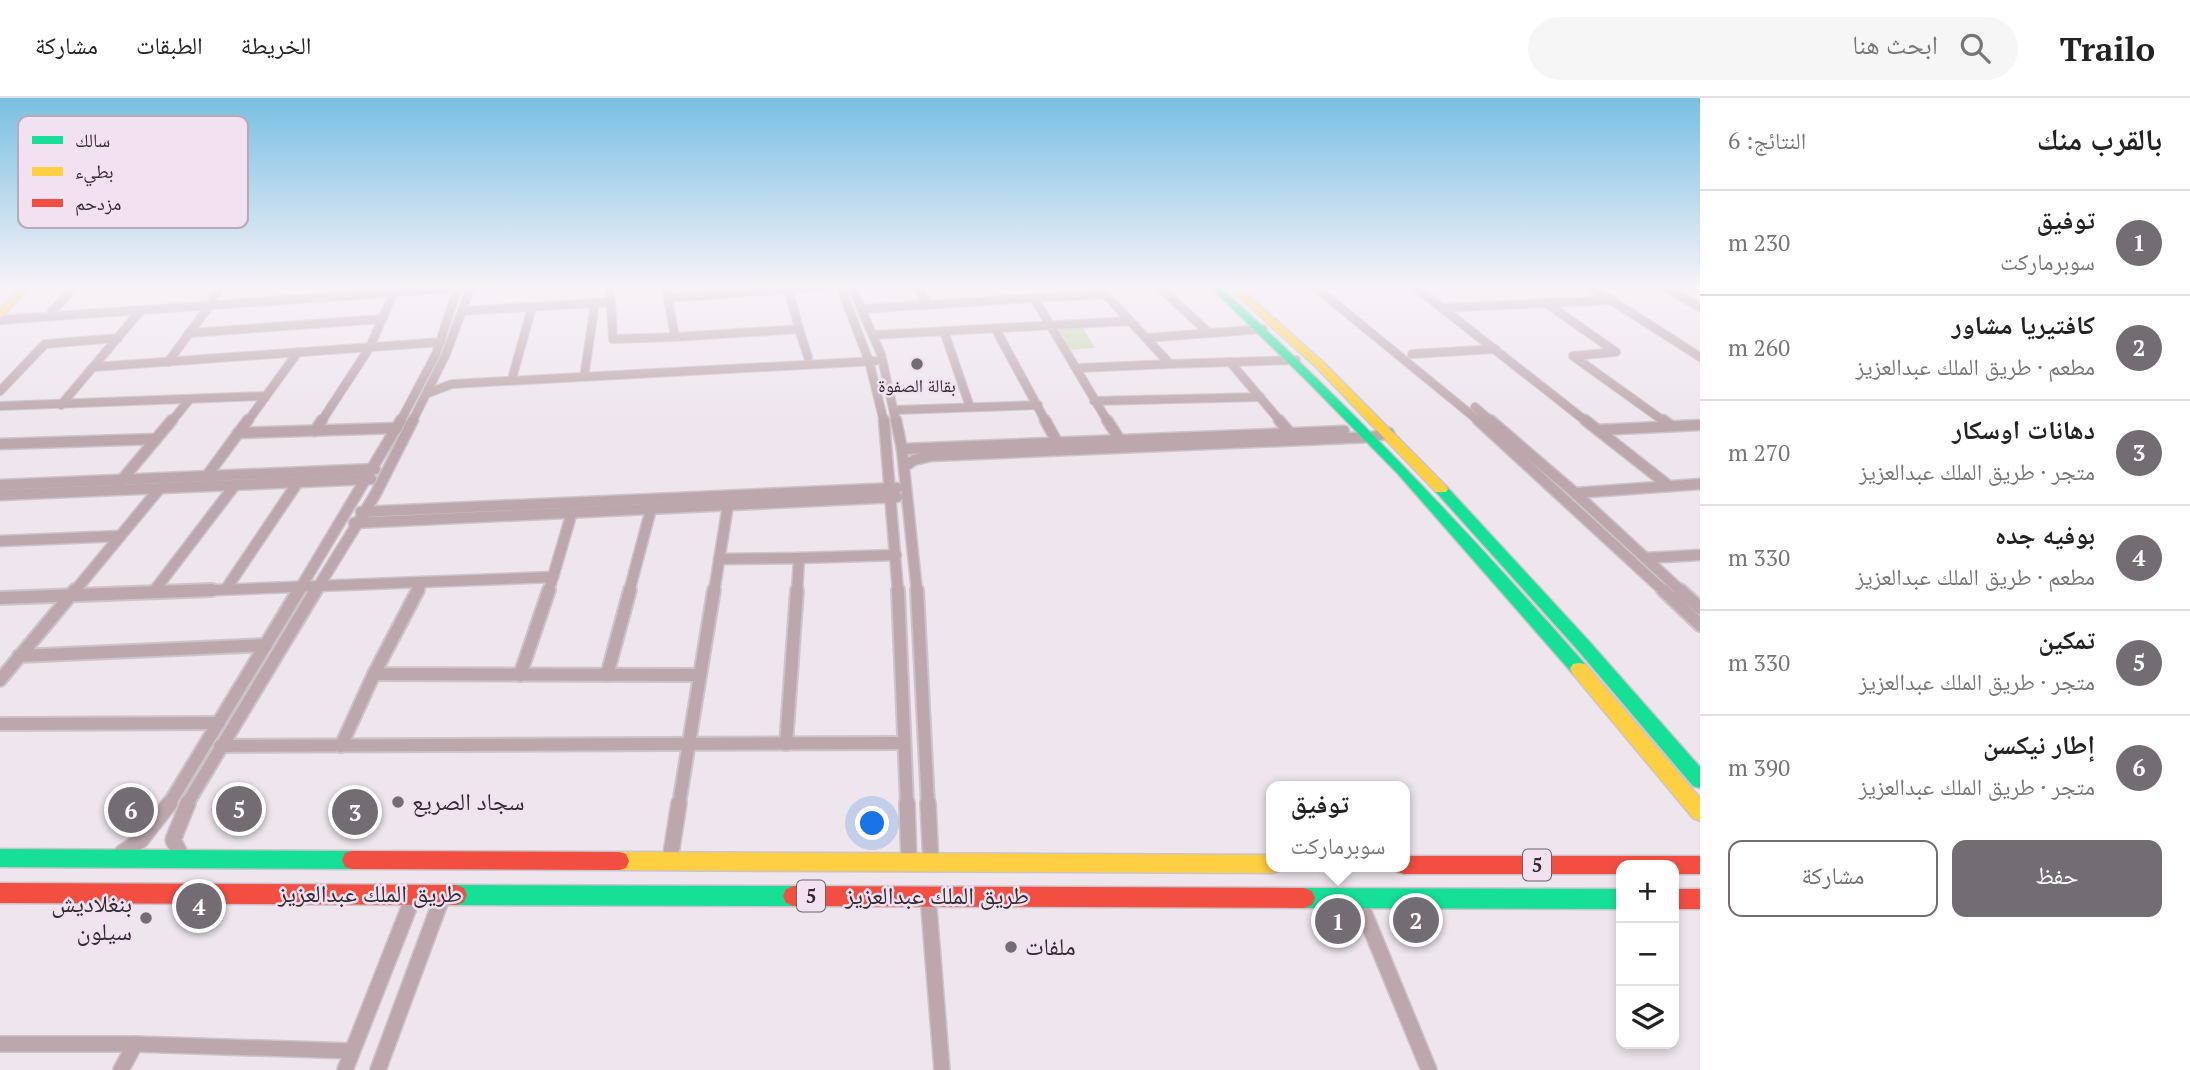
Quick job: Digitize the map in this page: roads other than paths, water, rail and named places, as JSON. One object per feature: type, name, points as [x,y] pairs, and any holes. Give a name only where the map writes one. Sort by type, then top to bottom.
[{"type":"main road","points":[[1265,331],[1369,434],[1542,625],[1700,811]]},
{"type":"main road","points":[[1284,331],[1315,358],[1389,433],[1609,674],[1700,780]]},
{"type":"main road","name":"طريق الملك عبدالعزيز","points":[[0,858],[1266,864]]},
{"type":"main road","points":[[1679,864],[1700,859]]},
{"type":"main road","name":"5","points":[[1410,864],[1616,865]]},
{"type":"main road","name":"5","points":[[1679,865],[1700,865]]},
{"type":"main road","name":"طريق الملك عبدالعزيز","points":[[0,893],[1616,899]]},
{"type":"main road","points":[[1679,899],[1700,899]]},
{"type":"street","points":[[61,405],[123,331]]},
{"type":"street","points":[[168,362],[189,333],[212,331]]},
{"type":"street","points":[[315,431],[370,347],[377,331]]},
{"type":"street","points":[[182,857],[173,840],[178,820],[220,746],[366,512],[426,395],[428,380],[444,331]]},
{"type":"street","points":[[111,857],[141,840],[158,820],[428,380],[452,331]]},
{"type":"street","points":[[513,375],[525,331]]},
{"type":"street","points":[[585,371],[591,331]]},
{"type":"street","points":[[613,331],[613,339]]},
{"type":"street","points":[[674,331],[675,337]]},
{"type":"street","points":[[590,340],[762,331]]},
{"type":"street","points":[[800,331],[808,357]]},
{"type":"street","points":[[858,331],[868,358],[884,419],[892,492],[909,863]]},
{"type":"street","points":[[871,331],[895,410],[902,449],[918,604],[931,863]]},
{"type":"street","points":[[873,335],[938,331]]},
{"type":"street","points":[[944,331],[970,407]]},
{"type":"street","points":[[997,331],[1057,442]]},
{"type":"street","points":[[1055,331],[1078,368],[1094,401],[1120,440]]},
{"type":"street","points":[[1140,331],[1170,364]]},
{"type":"street","points":[[1146,338],[1231,331]]},
{"type":"street","points":[[1373,331],[1468,410],[1559,491],[1700,625]]},
{"type":"street","points":[[1383,331],[1575,493],[1700,608]]},
{"type":"street","points":[[1473,331],[1670,486]]},
{"type":"street","points":[[1587,331],[1616,352],[1573,356],[1671,426]]},
{"type":"street","points":[[1660,331],[1700,356]]},
{"type":"street","points":[[0,391],[45,344],[118,338]]},
{"type":"street","points":[[94,367],[441,342]]},
{"type":"street","points":[[1683,346],[1700,345]]},
{"type":"street","points":[[1412,354],[1495,349]]},
{"type":"street","points":[[206,477],[298,352]]},
{"type":"street","points":[[428,380],[808,357],[868,358]]},
{"type":"street","points":[[426,395],[452,384],[881,357]]},
{"type":"street","points":[[1078,368],[1296,360]]},
{"type":"street","points":[[1230,362],[1290,433]]},
{"type":"street","points":[[0,406],[265,396]]},
{"type":"street","points":[[1094,401],[1260,397]]},
{"type":"street","points":[[121,481],[189,400]]},
{"type":"street","points":[[895,410],[1038,405]]},
{"type":"street","points":[[1598,430],[1700,425]]},
{"type":"street","points":[[238,433],[397,428]]},
{"type":"street","points":[[902,449],[1290,433],[1369,434]]},
{"type":"street","points":[[904,467],[914,460],[931,456],[1389,433]]},
{"type":"street","points":[[0,444],[156,439]]},
{"type":"street","points":[[0,495],[298,482],[370,474]]},
{"type":"street","points":[[0,485],[206,477],[386,474]]},
{"type":"street","points":[[226,589],[298,482]]},
{"type":"street","points":[[1575,493],[1700,484]]},
{"type":"street","points":[[154,591],[235,485]]},
{"type":"street","points":[[0,680],[160,488]]},
{"type":"street","points":[[341,523],[728,505],[892,492]]},
{"type":"street","points":[[348,512],[906,492]]},
{"type":"street","points":[[670,863],[728,505]]},
{"type":"street","points":[[607,675],[651,509]]},
{"type":"street","points":[[520,675],[572,512]]},
{"type":"street","points":[[0,541],[120,536]]},
{"type":"street","points":[[719,559],[896,555]]},
{"type":"street","points":[[1646,558],[1700,555]]},
{"type":"street","points":[[786,744],[799,558]]},
{"type":"street","points":[[1,599],[553,576]]},
{"type":"street","points":[[341,746],[374,674],[422,582]]},
{"type":"street","points":[[19,656],[266,646]]},
{"type":"street","points":[[374,674],[700,675]]},
{"type":"street","points":[[0,724],[219,723]]},
{"type":"street","points":[[220,746],[904,743]]},
{"type":"street","points":[[158,820],[178,820]]},
{"type":"street","points":[[345,1070],[414,895]]},
{"type":"street","points":[[378,1070],[443,895]]},
{"type":"street","points":[[928,896],[942,1070]]},
{"type":"street","points":[[1358,898],[1429,1070]]},
{"type":"street","points":[[0,1044],[135,1044],[352,1052]]},
{"type":"street","points":[[121,1070],[135,1044]]},
{"type":"place","name":"بقالة الصفوة","points":[[917,364]]},
{"type":"place","name":"سجاد الصريع","points":[[398,802]]},
{"type":"place","name":"تمكين","points":[[239,809]]},
{"type":"place","name":"إطار نيكسن","points":[[131,810]]},
{"type":"place","name":"دهانات اوسكار","points":[[355,812]]},
{"type":"place","name":"بوفيه جده","points":[[199,906]]},
{"type":"place","name":"بنغلاديش سيلون","points":[[146,918]]},
{"type":"place","name":"كافتيريا مشاور","points":[[1416,920]]},
{"type":"place","name":"توفيق","points":[[1338,921]]},
{"type":"place","name":"ملفات","points":[[1011,947]]}]
